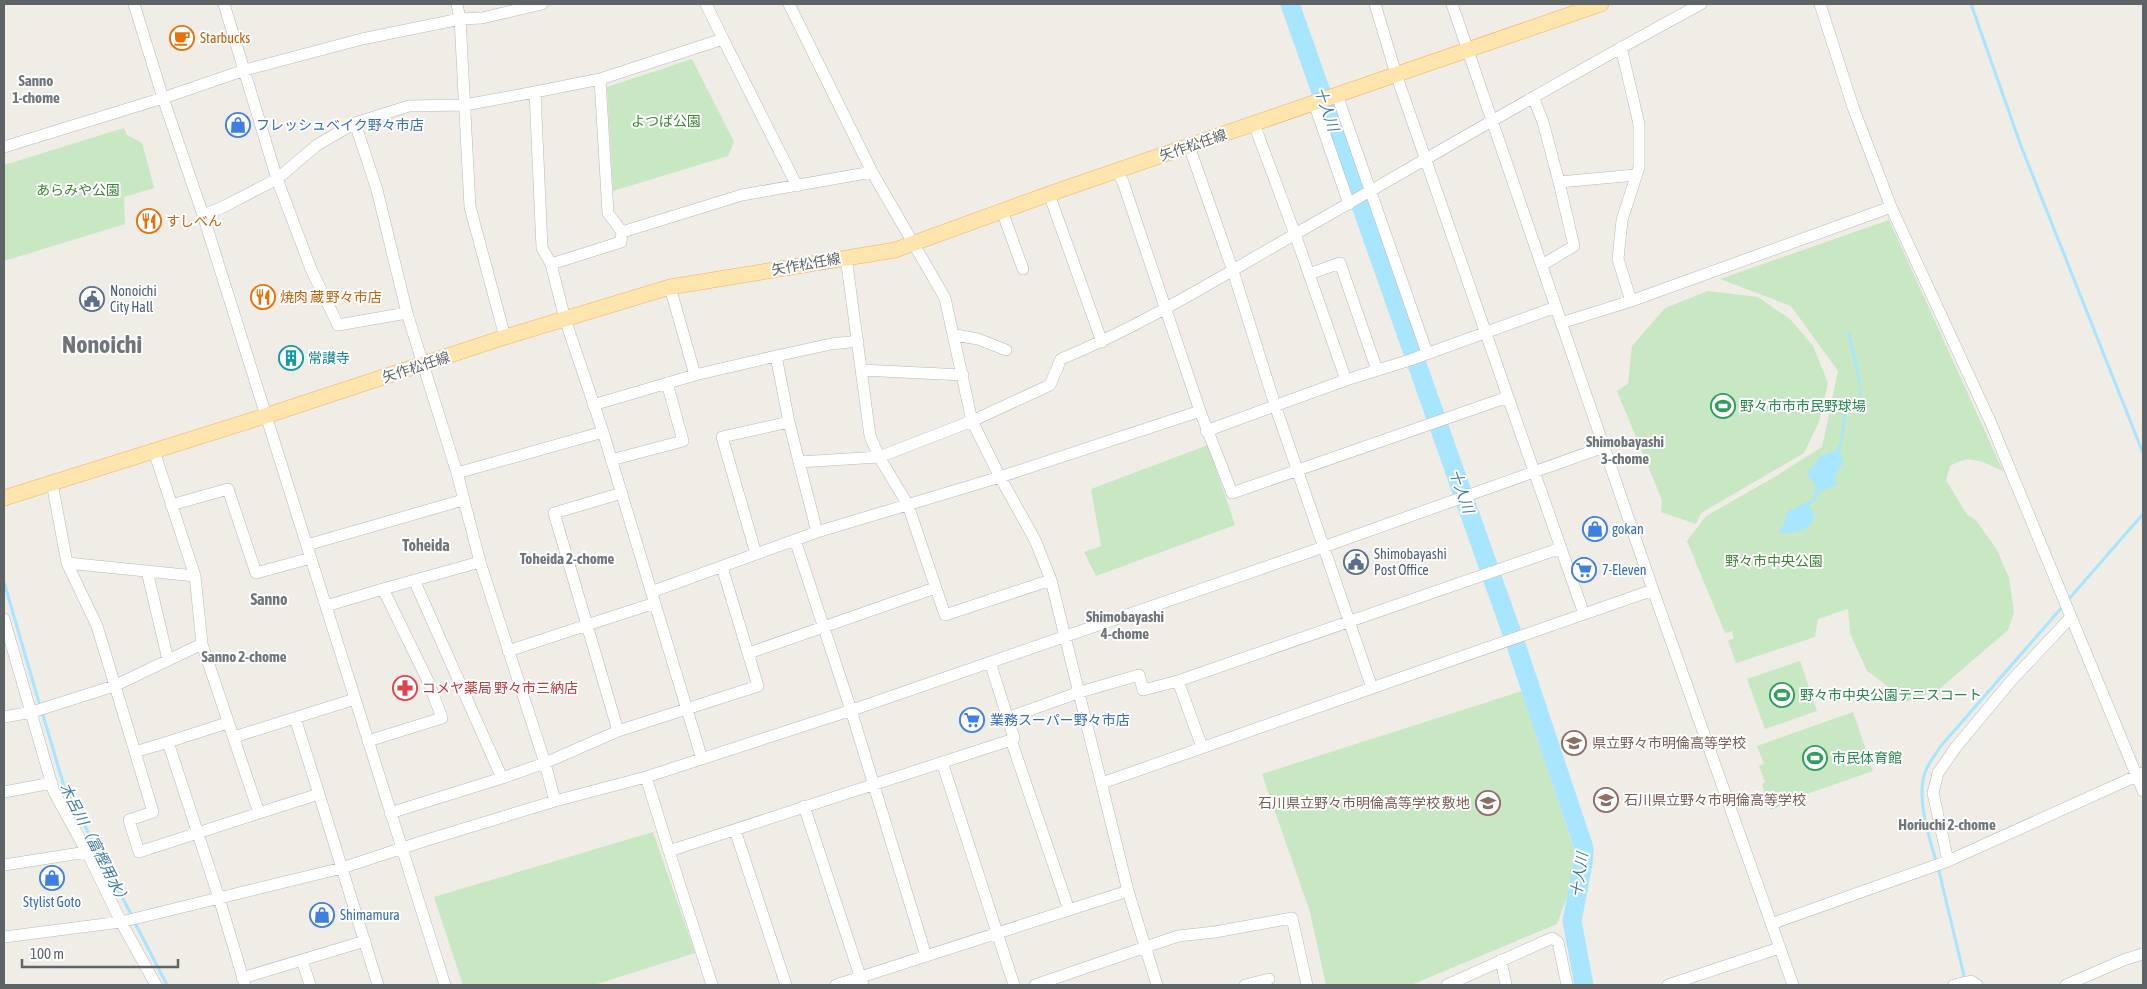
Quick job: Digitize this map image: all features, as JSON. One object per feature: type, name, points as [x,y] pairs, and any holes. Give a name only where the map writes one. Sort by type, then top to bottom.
[{"type":"main road","name":"矢作松任線","points":[[4,498],[265,416],[505,337],[670,287],[894,250],[1049,194],[1601,4]]},
{"type":"street","points":[[134,4],[163,98],[203,215],[445,985]]},
{"type":"street","points":[[224,4],[278,179],[311,269],[338,326],[406,313]]},
{"type":"street","points":[[457,4],[460,19],[470,208],[505,337]]},
{"type":"street","points":[[4,147],[163,98],[245,70],[362,39],[460,19],[482,18],[542,4]]},
{"type":"street","points":[[706,4],[797,186]]},
{"type":"street","points":[[789,4],[872,172],[945,298],[955,336],[972,421],[1035,540],[1051,580],[1128,891],[1157,985]]},
{"type":"street","points":[[1375,4],[1396,74],[1584,614]]},
{"type":"street","points":[[1452,4],[1653,590],[1793,985]]},
{"type":"street","points":[[799,462],[880,457],[972,421],[1050,385],[1061,359],[1102,342],[1167,308],[1533,97],[1701,4]]},
{"type":"street","points":[[1820,4],[1854,107],[1892,207],[1990,421],[2069,612],[2140,774],[2143,791]]},
{"type":"street","points":[[203,215],[278,179],[317,145],[355,123],[409,106],[465,105],[600,79],[723,39]]},
{"type":"street","points":[[1621,47],[1639,124],[1639,167],[1622,220],[1618,259],[1631,301]]},
{"type":"street","points":[[551,264],[621,242],[622,232],[608,213],[600,79]]},
{"type":"street","points":[[535,92],[542,248],[551,264],[566,320],[622,493],[702,759]]},
{"type":"street","points":[[1533,97],[1543,122],[1574,246],[1542,265]]},
{"type":"street","points":[[1325,99],[1367,193],[1419,356]]},
{"type":"street","points":[[1325,99],[1351,202]]},
{"type":"street","points":[[355,123],[378,190],[406,313],[457,473],[480,562],[545,764],[555,801]]},
{"type":"street","points":[[1254,124],[1346,380]]},
{"type":"street","points":[[1189,146],[1233,271],[1275,405],[1372,688]]},
{"type":"street","points":[[1117,171],[1123,182],[1167,308],[1206,431],[1232,493],[1508,397]]},
{"type":"street","points":[[622,232],[742,195],[872,172]]},
{"type":"street","points":[[1559,182],[1636,175]]},
{"type":"street","points":[[1049,194],[1102,342]]},
{"type":"street","points":[[1561,324],[1631,301],[1892,207]]},
{"type":"street","points":[[1002,211],[1023,269]]},
{"type":"street","points":[[846,257],[870,436],[908,505],[945,615],[1051,580]]},
{"type":"street","points":[[1309,274],[1340,263],[1377,370]]},
{"type":"street","points":[[670,287],[695,376]]},
{"type":"street","points":[[1206,431],[1556,307]]},
{"type":"street","points":[[955,336],[978,339],[1006,350]]},
{"type":"street","points":[[593,404],[776,356],[831,344],[858,341]]},
{"type":"street","points":[[776,356],[789,422],[817,532]]},
{"type":"street","points":[[861,370],[963,376]]},
{"type":"street","points":[[611,460],[683,441],[667,384]]},
{"type":"street","points":[[651,592],[817,532],[1000,477],[1200,411]]},
{"type":"street","points":[[756,554],[722,437],[789,422]]},
{"type":"street","points":[[457,473],[603,432]]},
{"type":"street","points":[[4,937],[131,920],[342,868],[555,801],[646,777],[851,710],[1066,636],[1604,447]]},
{"type":"street","points":[[154,451],[195,576],[202,644],[259,813]]},
{"type":"street","points":[[52,483],[67,563],[97,626],[153,812],[129,820],[138,852],[319,794]]},
{"type":"street","points":[[171,505],[228,489],[256,573],[311,558]]},
{"type":"street","points":[[618,731],[554,513],[622,493]]},
{"type":"street","points":[[307,545],[463,500]]},
{"type":"street","points":[[795,540],[874,783],[926,956]]},
{"type":"street","points":[[1007,718],[1080,692],[1139,675],[1143,690],[1178,681],[1561,548]]},
{"type":"street","points":[[326,606],[480,562]]},
{"type":"street","points":[[67,563],[195,576]]},
{"type":"street","points":[[390,813],[545,764],[618,731],[758,686],[722,566]]},
{"type":"street","points":[[146,571],[168,660]]},
{"type":"street","points":[[414,580],[502,778]]},
{"type":"street","points":[[749,653],[935,588]]},
{"type":"street","points":[[368,741],[442,718],[428,681],[383,589]]},
{"type":"street","points":[[1102,783],[1653,590]]},
{"type":"street","points":[[508,651],[655,604]]},
{"type":"street","points":[[1942,863],[1933,793],[1938,773],[1956,747],[2069,612]]},
{"type":"street","points":[[4,619],[38,710],[54,792],[87,852],[131,920],[156,985]]},
{"type":"street","points":[[4,717],[38,710],[114,686],[202,644]]},
{"type":"street","points":[[668,851],[1011,740],[1014,738],[990,662]]},
{"type":"street","points":[[1178,681],[1202,747]]},
{"type":"street","points":[[234,737],[355,699]]},
{"type":"street","points":[[295,718],[378,985]]},
{"type":"street","points":[[135,752],[227,722]]},
{"type":"street","points":[[1011,740],[1069,910]]},
{"type":"street","points":[[168,742],[244,981],[302,960],[365,941]]},
{"type":"street","points":[[942,762],[1014,985]]},
{"type":"street","points":[[1771,924],[1942,863],[2140,774]]},
{"type":"street","points":[[646,777],[712,985]]},
{"type":"street","points":[[4,792],[52,784]]},
{"type":"street","points":[[804,806],[862,981]]},
{"type":"street","points":[[735,830],[786,985]]},
{"type":"street","points":[[4,865],[87,852]]},
{"type":"street","points":[[836,985],[862,981],[926,956],[1128,891]]},
{"type":"street","points":[[1035,985],[1178,936],[1215,932],[1292,918],[1306,985]]},
{"type":"street","points":[[1447,985],[1552,938],[1558,942],[1567,985]]},
{"type":"street","points":[[1668,985],[1703,980],[1780,948]]},
{"type":"street","points":[[2066,985],[2126,959],[2143,954]]},
{"type":"street","points":[[302,960],[310,985]]},
{"type":"street","points":[[1501,960],[1506,985]]},
{"type":"street","points":[[1245,985],[1269,979]]},
{"type":"green space","name":"よつば公園","points":[[692,59],[734,142],[728,156],[613,191],[607,87]]},
{"type":"green space","name":"あらみや公園","points":[[124,128],[127,135],[142,143],[154,188],[124,197],[125,224],[4,261],[4,165]]},
{"type":"green space","name":"野々市中央公園","points":[[1889,220],[2003,471],[1976,460],[1964,460],[1950,466],[1946,480],[1967,515],[1975,519],[1997,550],[2009,578],[2014,613],[2008,630],[1937,691],[1908,701],[1867,671],[1850,633],[1848,609],[1818,619],[1815,637],[1736,663],[1728,641],[1734,638],[1732,631],[1725,633],[1687,541],[1706,516],[1773,478],[1822,447],[1838,371],[1791,306],[1720,279]]},
{"type":"green space","name":"野々市市市民野球場","points":[[1708,291],[1758,297],[1790,319],[1813,346],[1828,383],[1819,422],[1804,453],[1701,513],[1696,524],[1661,512],[1662,500],[1617,391],[1628,384],[1632,346],[1665,308]]},
{"type":"green space","points":[[1208,445],[1235,525],[1096,576],[1084,552],[1101,546],[1091,489]]},
{"type":"green space","name":"野々市中央公園テニスコート","points":[[1800,661],[1817,711],[1765,729],[1747,679]]},
{"type":"green space","points":[[1522,691],[1579,864],[1557,924],[1411,985],[1326,985],[1310,912],[1262,774]]},
{"type":"green space","name":"市民体育館","points":[[1853,712],[1873,771],[1804,795],[1804,798],[1770,810],[1762,784],[1765,782],[1759,766],[1764,764],[1757,746]]},
{"type":"green space","points":[[653,832],[695,953],[594,985],[463,985],[434,897]]},
{"type":"water","points":[[1847,333],[1850,333],[1860,376],[1861,404],[1848,407],[1840,453],[1843,463],[1835,475],[1837,485],[1819,492],[1816,500],[1810,504],[1810,508],[1815,514],[1810,524],[1796,532],[1779,533],[1778,531],[1784,525],[1786,514],[1789,511],[1813,499],[1816,487],[1807,474],[1819,457],[1837,450],[1840,442],[1845,405],[1850,402],[1859,402],[1859,385]]},
{"type":"waterway","name":"十人川","points":[[1290,4],[1516,645],[1584,848],[1583,864],[1572,921],[1584,985]]},
{"type":"waterway","points":[[1971,4],[2021,146],[2143,453]]},
{"type":"waterway","points":[[2068,600],[2143,514]]},
{"type":"waterway","name":"木呂川（富樫用水）","points":[[4,582],[40,706]]},
{"type":"waterway","points":[[1936,861],[1922,803],[1923,780],[1927,767],[1940,747],[2064,605]]},
{"type":"waterway","name":"木呂川（富樫用水）","points":[[42,712],[64,786],[132,916]]},
{"type":"waterway","points":[[1938,867],[1965,980]]},
{"type":"waterway","name":"木呂川（富樫用水）","points":[[134,921],[167,985]]},
{"type":"place","name":"Starbucks","points":[[182,38]]},
{"type":"place","name":"フレッシュベイク野々市店","points":[[238,125]]},
{"type":"place","name":"すしべん","points":[[149,221]]},
{"type":"place","name":"焼肉 蔵 野々市店","points":[[263,297]]},
{"type":"place","name":"Nonoichi City Hall","points":[[92,299]]},
{"type":"place","name":"常讃寺","points":[[291,358]]},
{"type":"place","name":"野々市市市民野球場","points":[[1723,406]]},
{"type":"place","name":"gokan","points":[[1595,529]]},
{"type":"place","name":"Shimobayashi Post Office","points":[[1356,562]]},
{"type":"place","name":"7-Eleven","points":[[1584,570]]},
{"type":"place","name":"コメヤ薬局 野々市三納店","points":[[405,688]]},
{"type":"place","name":"野々市中央公園テニスコート","points":[[1782,695]]},
{"type":"place","name":"業務スーパー野々市店","points":[[972,720]]},
{"type":"place","name":"県立野々市明倫高等学校","points":[[1574,743]]},
{"type":"place","name":"市民体育館","points":[[1815,758]]},
{"type":"place","name":"石川県立野々市明倫高等学校","points":[[1606,800]]},
{"type":"place","name":"石川県立野々市明倫高等学校 敷地","points":[[1488,803]]},
{"type":"place","name":"Stylist Goto","points":[[52,878]]},
{"type":"place","name":"Shimamura","points":[[322,915]]},
{"type":"district","name":"Sanno 1-chome","points":[[36,88]]},
{"type":"district","name":"Nonoichi","points":[[102,344]]},
{"type":"district","name":"Shimobayashi 3-chome","points":[[1625,450]]},
{"type":"district","name":"Toheida","points":[[426,545]]},
{"type":"district","name":"Toheida 2-chome","points":[[567,558]]},
{"type":"district","name":"Sanno","points":[[269,599]]},
{"type":"district","name":"Shimobayashi 4-chome","points":[[1125,624]]},
{"type":"district","name":"Sanno 2-chome","points":[[244,656]]},
{"type":"district","name":"Horiuchi 2-chome","points":[[1947,824]]}]
